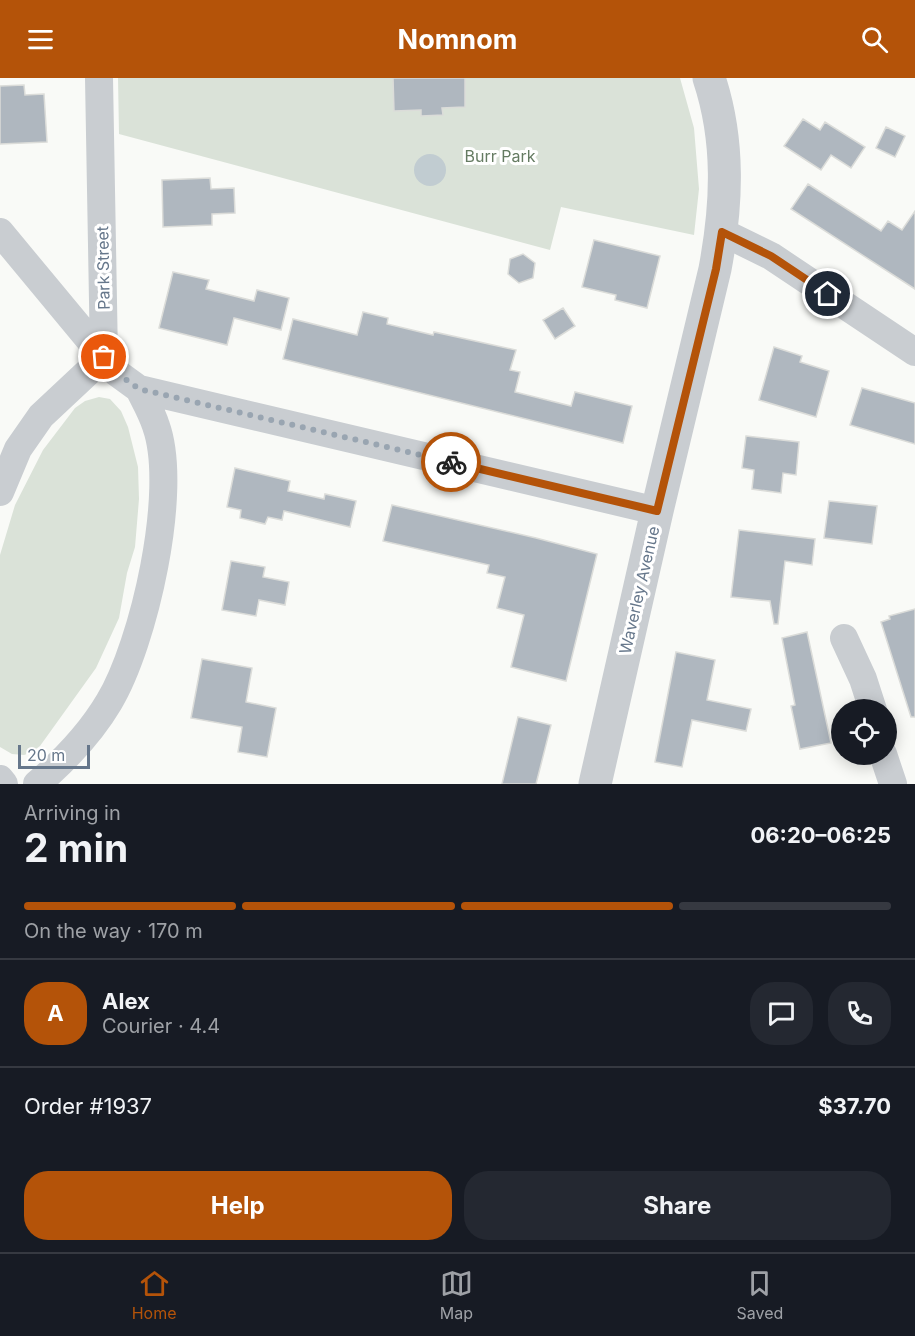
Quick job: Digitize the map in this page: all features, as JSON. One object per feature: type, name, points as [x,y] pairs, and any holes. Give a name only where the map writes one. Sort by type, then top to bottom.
[{"type":"street","name":"Park Street","points":[[99,78],[104,357]]},
{"type":"street","name":"Waverley Avenue","points":[[595,784],[657,511],[716,269],[722,232],[726,187],[724,145],[716,97],[709,78]]},
{"type":"street","points":[[0,232],[117,373],[139,389],[657,511]]},
{"type":"street","points":[[722,232],[771,256],[915,352]]},
{"type":"street","points":[[0,492],[18,449],[41,416],[104,357]]},
{"type":"street","points":[[37,784],[77,747],[110,701],[134,650],[150,587],[159,527],[164,470],[157,428],[139,389]]},
{"type":"street","points":[[844,638],[869,699]]},
{"type":"street","points":[[886,765],[892,784]]},
{"type":"street","points":[[0,780],[4,784]]},
{"type":"green space","name":"Burr Park","points":[[118,78],[680,78],[694,128],[699,189],[694,235],[561,207],[550,250],[119,134]]},
{"type":"green space","points":[[99,397],[110,399],[121,411],[128,427],[138,467],[139,499],[135,547],[127,573],[119,618],[96,668],[40,746],[24,755],[12,754],[0,747],[0,555],[15,505],[43,450],[75,408],[85,401]]},
{"type":"shaded area","points":[[430,154],[441,159],[446,170],[441,181],[430,186],[419,181],[414,170],[419,159]]},
{"type":"building","points":[[393,78],[465,78],[465,107],[442,108],[443,115],[421,116],[421,110],[394,111]]},
{"type":"building","points":[[24,85],[25,95],[44,94],[47,142],[0,144],[0,86]]},
{"type":"building","points":[[803,119],[820,130],[825,122],[865,147],[851,168],[831,155],[821,170],[784,146]]},
{"type":"building","points":[[886,127],[905,136],[895,157],[876,148]]},
{"type":"building","points":[[210,178],[211,189],[234,188],[235,213],[212,214],[212,225],[163,227],[162,180]]},
{"type":"building","points":[[808,184],[881,231],[888,221],[902,230],[915,211],[915,289],[791,209]]},
{"type":"building","points":[[594,240],[660,256],[647,308],[615,300],[616,295],[582,287]]},
{"type":"building","points":[[523,254],[535,263],[533,278],[519,283],[508,274],[510,259]]},
{"type":"building","points":[[173,272],[209,280],[206,289],[254,301],[257,290],[289,298],[281,330],[234,318],[227,345],[159,328]]},
{"type":"building","points":[[563,308],[575,326],[555,339],[543,320]]},
{"type":"building","points":[[363,312],[388,318],[387,324],[516,350],[510,370],[520,372],[515,392],[571,406],[575,392],[632,406],[623,443],[283,359],[293,319],[357,335]]},
{"type":"building","points":[[774,347],[802,356],[800,362],[829,371],[816,417],[759,400]]},
{"type":"building","points":[[862,388],[915,403],[915,444],[850,425]]},
{"type":"building","points":[[746,436],[799,442],[796,475],[783,473],[781,493],[752,489],[754,470],[742,468]]},
{"type":"building","points":[[235,468],[290,481],[288,491],[324,499],[325,494],[356,501],[350,527],[284,511],[282,520],[268,517],[265,524],[240,518],[241,510],[227,507]]},
{"type":"building","points":[[829,501],[877,506],[872,544],[824,538]]},
{"type":"building","points":[[392,505],[597,554],[566,681],[511,667],[524,615],[497,608],[505,577],[487,573],[489,565],[383,541]]},
{"type":"building","points":[[739,530],[815,539],[812,565],[785,561],[778,624],[774,624],[770,601],[731,597]]},
{"type":"building","points":[[231,561],[265,567],[263,577],[289,582],[285,605],[259,600],[256,616],[222,610]]},
{"type":"building","points":[[915,609],[915,717],[911,717],[881,622],[890,619],[889,616]]},
{"type":"building","points":[[807,632],[831,743],[800,749],[791,706],[795,705],[782,638]]},
{"type":"building","points":[[676,652],[715,660],[707,700],[751,709],[746,731],[692,720],[682,767],[655,762]]},
{"type":"building","points":[[202,659],[252,668],[246,702],[276,708],[267,757],[238,752],[242,727],[191,718]]},
{"type":"building","points":[[518,717],[551,725],[536,784],[502,784]]},
{"type":"way so far","points":[[104,357],[117,373],[139,389],[451,462]]},
{"type":"route","points":[[451,462],[657,511],[716,269],[722,232],[771,256],[828,294]]}]
